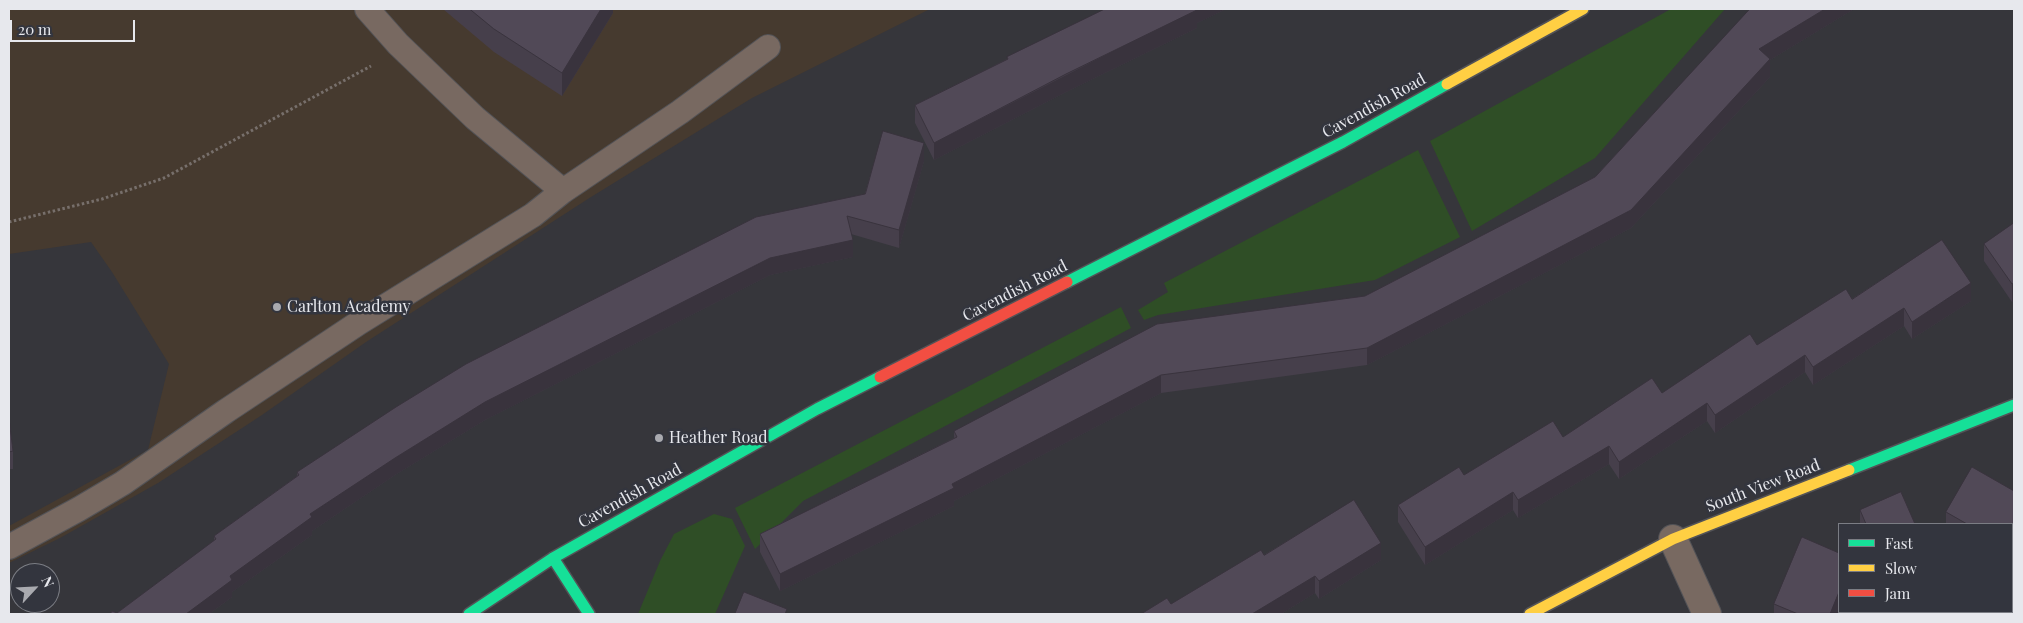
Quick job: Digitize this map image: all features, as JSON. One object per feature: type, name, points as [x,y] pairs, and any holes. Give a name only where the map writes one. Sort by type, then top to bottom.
[{"type":"street","name":"Cavendish Road","points":[[469,614],[553,558],[817,409],[1344,142],[1582,9]]},
{"type":"street","name":"South View Road","points":[[1530,614],[1673,539],[2014,406]]},
{"type":"street","points":[[1673,539],[1707,614]]},
{"type":"street","points":[[553,558],[589,614]]},
{"type":"lane","points":[[367,9],[403,49],[475,118],[563,191]]},
{"type":"lane","points":[[9,547],[71,514],[123,483],[226,411],[360,322],[533,215],[563,191],[680,112],[768,47]]},
{"type":"path","points":[[9,222],[102,199],[164,178],[403,49]]},
{"type":"shaded area","name":"Carlton Academy","points":[[9,9],[930,9],[752,98],[591,197],[366,342],[262,415],[158,483],[60,538],[9,563],[9,526],[148,450],[169,364],[112,272],[91,242],[9,254]]},
{"type":"green space","points":[[1671,9],[1725,9],[1595,158],[1472,231],[1430,141]]},
{"type":"green space","points":[[1418,150],[1460,237],[1375,280],[1158,315],[1144,320],[1138,310],[1168,292],[1164,283]]},
{"type":"green space","points":[[1121,307],[1131,328],[803,501],[755,549],[735,508]]},
{"type":"green space","points":[[714,514],[732,519],[745,546],[715,614],[638,614],[660,561],[674,534]]},
{"type":"building","points":[[470,9],[601,9],[562,73],[494,29]]},
{"type":"building","points":[[1105,9],[1197,10],[1066,74],[934,143],[915,105]]},
{"type":"building","points":[[1750,9],[1825,9],[1759,49],[1770,59],[1631,210],[1367,348],[1161,375],[952,484],[954,488],[780,574],[760,534],[957,437],[954,431],[1157,324],[1365,296],[1595,177]]},
{"type":"building","points":[[883,131],[924,143],[899,230],[847,216],[853,240],[770,258],[485,402],[310,514],[312,517],[230,576],[232,580],[186,614],[110,614],[112,611],[117,613],[216,539],[214,536],[299,475],[297,472],[466,364],[756,217],[865,194]]},
{"type":"building","points":[[2014,223],[2014,283],[2012,284],[1984,244]]},
{"type":"building","points":[[1942,240],[1971,283],[1912,322],[1904,308],[1813,367],[1805,355],[1715,415],[1707,403],[1619,462],[1609,446],[1518,500],[1513,492],[1425,547],[1398,505],[1459,467],[1464,475],[1553,421],[1563,437],[1652,378],[1662,393],[1750,334],[1757,345],[1846,289],[1852,299]]},
{"type":"building","points":[[9,419],[13,451],[9,452]]},
{"type":"building","points":[[1972,467],[2014,491],[2013,550],[2013,523],[1965,523],[1946,512]]},
{"type":"building","points":[[1901,492],[1915,523],[1866,523],[1860,510]]},
{"type":"building","points":[[1354,500],[1381,543],[1319,581],[1315,576],[1252,614],[1141,614],[1167,598],[1171,604],[1261,550],[1264,555]]},
{"type":"building","points":[[1802,537],[1838,553],[1838,594],[1830,614],[1798,614],[1774,604]]},
{"type":"building","points":[[744,592],[787,609],[785,614],[735,614]]},
{"type":"building","points":[[2013,592],[2014,594],[2014,614],[1972,614],[2013,613]]},
{"type":"traffic: fast","points":[[1067,282],[1343,142],[1447,84]]},
{"type":"traffic: fast","points":[[469,614],[553,558],[817,409],[880,377]]},
{"type":"traffic: fast","points":[[1849,470],[2014,405]]},
{"type":"traffic: fast","points":[[553,558],[589,614]]},
{"type":"traffic: slow","points":[[1447,84],[1583,9]]},
{"type":"traffic: slow","points":[[1530,614],[1673,539],[1849,470]]},
{"type":"traffic: jam","points":[[880,377],[1067,282]]},
{"type":"place","name":"Carlton Academy","points":[[277,307]]},
{"type":"place","name":"Heather Road","points":[[659,438]]}]
